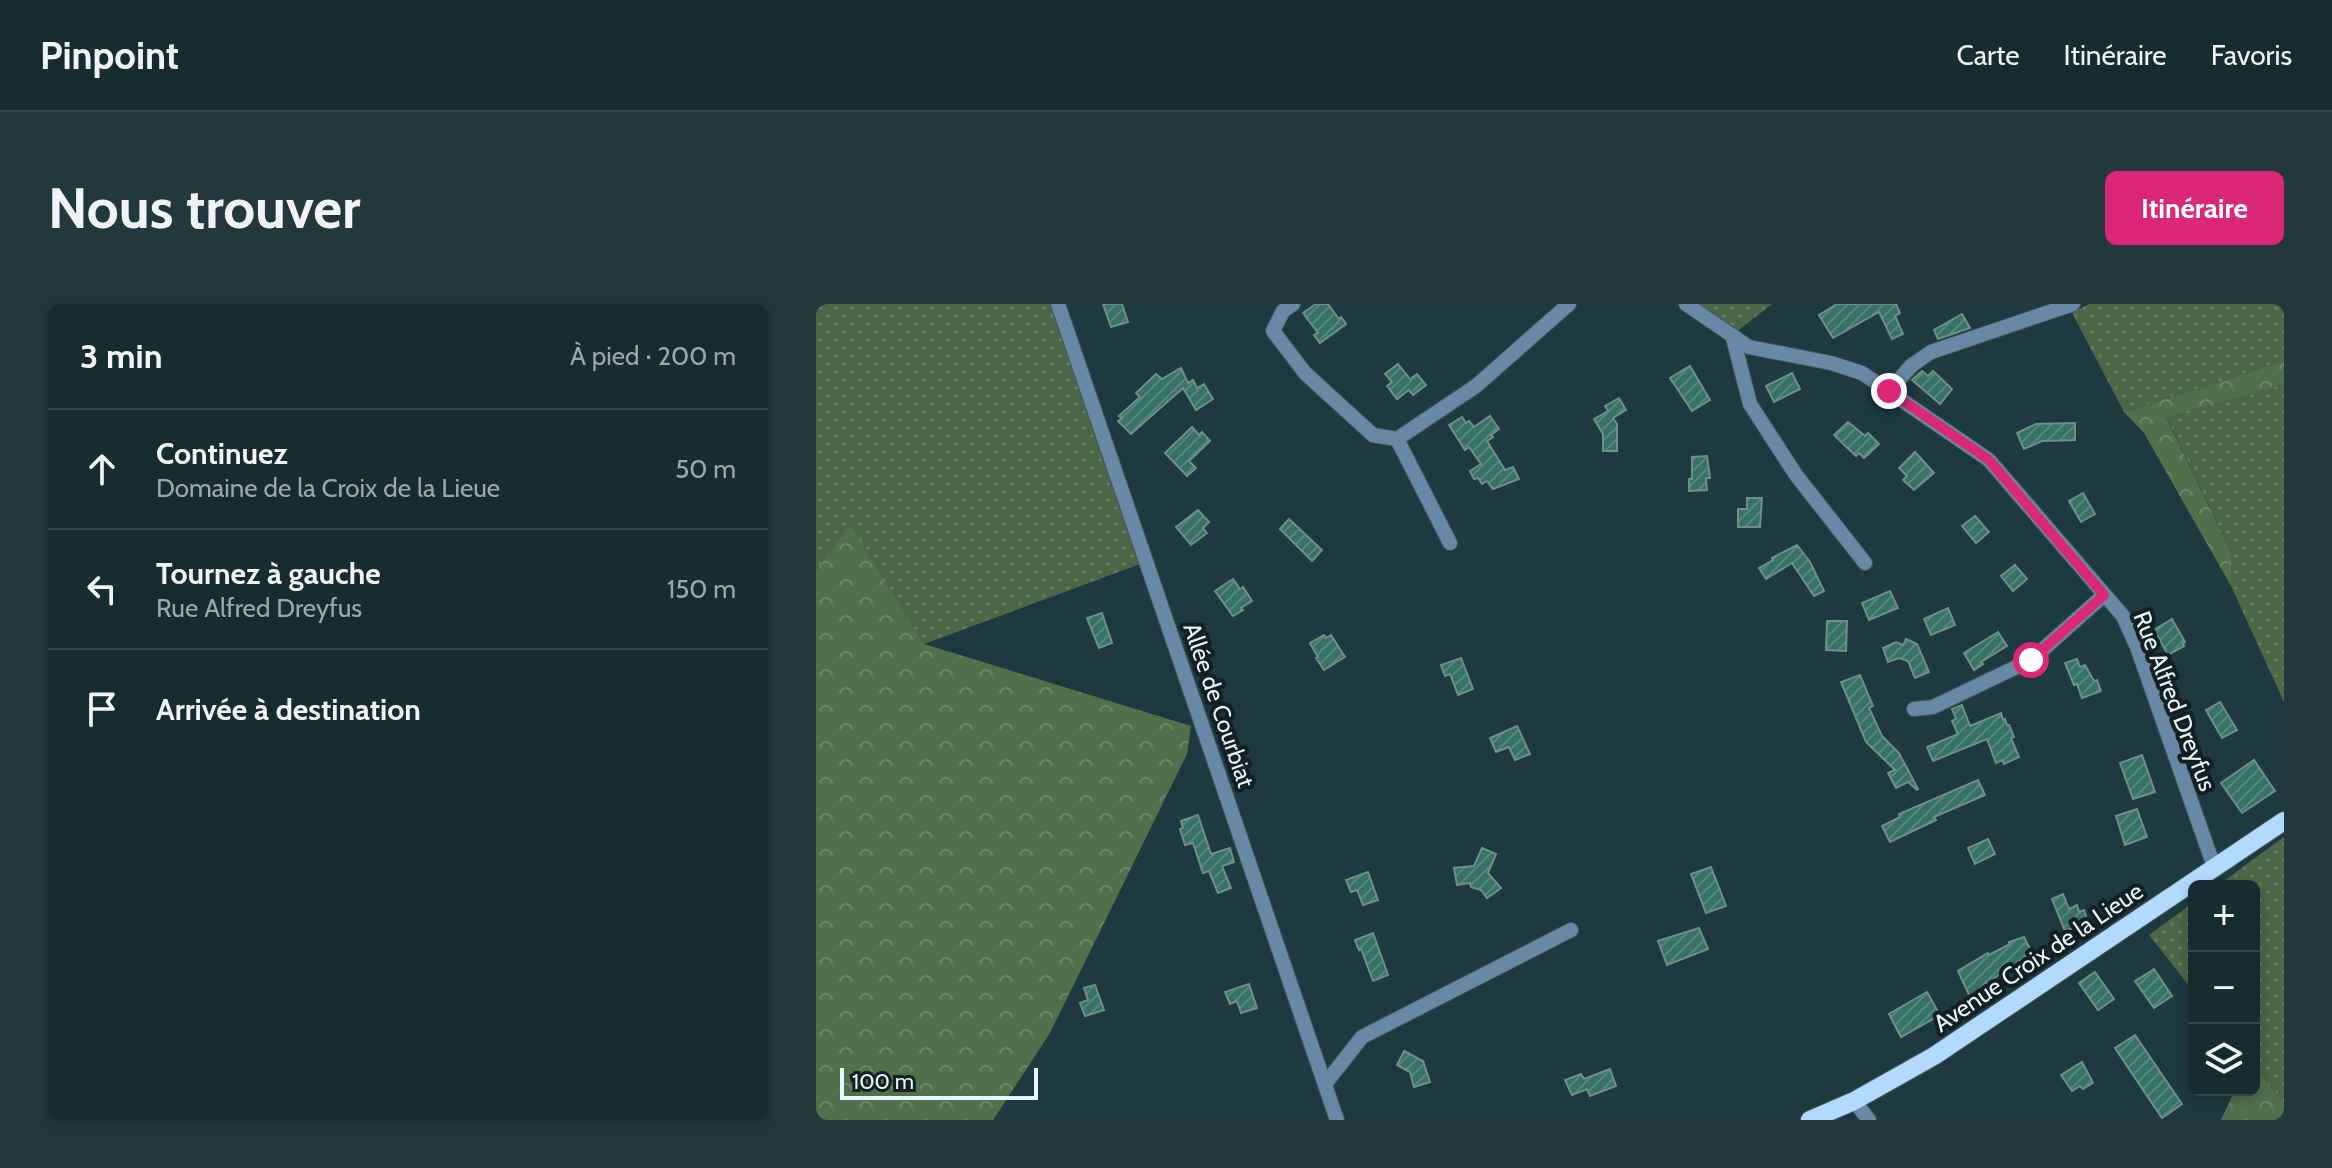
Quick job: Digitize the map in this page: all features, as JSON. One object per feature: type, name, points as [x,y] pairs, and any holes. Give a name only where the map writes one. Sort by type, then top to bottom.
[{"type":"main road","name":"Avenue Croix de la Lieue","points":[[1810,1120],[1854,1101],[1934,1056],[2284,821]]},
{"type":"street","name":"Allée de Courbiat","points":[[1058,304],[1337,1120]]},
{"type":"street","points":[[1293,304],[1283,311],[1273,331],[1305,373],[1373,435],[1397,439],[1476,386],[1569,304]]},
{"type":"street","name":"Rue Alfred Dreyfus","points":[[1686,304],[1749,347],[1831,363],[1862,373],[1989,460],[2123,616],[2216,866]]},
{"type":"street","points":[[1889,391],[1912,365],[1931,352],[2073,304]]},
{"type":"street","points":[[1733,338],[1750,404],[1796,475],[1865,563]]},
{"type":"street","points":[[1397,439],[1450,543]]},
{"type":"street","points":[[1914,709],[1933,707],[2031,660],[2104,595]]},
{"type":"street","points":[[1325,1084],[1362,1037],[1571,930]]},
{"type":"street","points":[[1854,1101],[1869,1120]]},
{"type":"green space","points":[[816,304],[1050,304],[1140,564],[924,644],[850,526],[816,571]]},
{"type":"green space","points":[[1695,304],[1772,304],[1735,333]]},
{"type":"green space","points":[[2089,304],[2284,304],[2284,361],[2124,412],[2072,313]]},
{"type":"green space","points":[[2284,361],[2284,384],[2166,417],[2231,552],[2231,586],[2144,433],[2124,412]]},
{"type":"green space","points":[[2284,384],[2284,702],[2231,586],[2231,552],[2166,416]]},
{"type":"green space","points":[[850,525],[924,644],[1191,726],[1187,754],[1050,1033],[993,1120],[816,1120],[816,571]]},
{"type":"green space","points":[[2284,837],[2284,1103],[2260,1073],[2260,880],[2225,880]]},
{"type":"green space","points":[[2188,906],[2188,984],[2149,935]]},
{"type":"green space","points":[[2260,1073],[2284,1103],[2284,1120],[2221,1120],[2232,1096],[2260,1096]]},
{"type":"building","points":[[1103,304],[1122,304],[1128,322],[1111,327]]},
{"type":"building","points":[[1316,304],[1328,304],[1346,324],[1320,343],[1314,335],[1318,333],[1303,313]]},
{"type":"building","points":[[1837,304],[1896,304],[1900,313],[1895,316],[1903,334],[1892,339],[1879,312],[1833,338],[1819,315]]},
{"type":"building","points":[[1962,314],[1970,328],[1938,339],[1934,330]]},
{"type":"building","points":[[1398,364],[1410,379],[1417,374],[1426,385],[1413,395],[1409,390],[1397,399],[1387,386],[1392,382],[1385,374]]},
{"type":"building","points":[[1690,366],[1710,400],[1692,411],[1670,378]]},
{"type":"building","points":[[1181,368],[1188,383],[1193,380],[1197,388],[1204,384],[1213,399],[1196,410],[1183,388],[1131,434],[1118,421],[1122,418],[1119,416],[1140,397],[1136,393],[1156,374],[1162,379]]},
{"type":"building","points":[[1922,371],[1928,376],[1933,371],[1952,389],[1940,404],[1912,380]]},
{"type":"building","points":[[1792,373],[1800,389],[1774,402],[1766,386]]},
{"type":"building","points":[[1619,398],[1626,410],[1613,418],[1617,424],[1617,451],[1603,451],[1603,434],[1594,419],[1608,411],[1605,406]]},
{"type":"building","points":[[1490,416],[1499,429],[1487,441],[1505,470],[1513,467],[1519,479],[1493,489],[1487,481],[1482,484],[1478,478],[1474,479],[1470,471],[1481,464],[1469,447],[1465,450],[1449,425],[1462,417],[1474,427]]},
{"type":"building","points":[[1848,422],[1865,436],[1868,433],[1879,444],[1864,458],[1859,453],[1856,456],[1834,435]]},
{"type":"building","points":[[2075,423],[2075,440],[2042,441],[2024,449],[2017,433],[2036,424]]},
{"type":"building","points":[[1192,427],[1210,441],[1189,461],[1196,468],[1187,476],[1165,453]]},
{"type":"building","points":[[1915,452],[1934,473],[1914,490],[1903,480],[1907,476],[1899,468]]},
{"type":"building","points":[[1707,456],[1710,478],[1706,478],[1707,490],[1689,491],[1692,457]]},
{"type":"building","points":[[2083,493],[2095,514],[2081,522],[2069,501]]},
{"type":"building","points":[[1747,498],[1762,498],[1760,527],[1738,527],[1738,509],[1747,509]]},
{"type":"building","points":[[1198,510],[1209,522],[1203,528],[1207,533],[1191,545],[1176,527]]},
{"type":"building","points":[[1975,516],[1989,532],[1976,543],[1962,526]]},
{"type":"building","points":[[1289,519],[1322,550],[1312,561],[1280,529]]},
{"type":"building","points":[[1797,545],[1810,562],[1824,591],[1814,596],[1792,563],[1766,579],[1759,568]]},
{"type":"building","points":[[2015,565],[2027,579],[2013,591],[2001,576]]},
{"type":"building","points":[[1233,579],[1252,601],[1233,616],[1215,591]]},
{"type":"building","points":[[1890,591],[1898,608],[1869,620],[1862,603]]},
{"type":"building","points":[[1948,608],[1955,625],[1931,635],[1924,619]]},
{"type":"building","points":[[1102,613],[1112,643],[1099,648],[1087,618]]},
{"type":"building","points":[[2172,619],[2185,642],[2184,646],[2168,655],[2154,630]]},
{"type":"building","points":[[1827,621],[1847,621],[1846,651],[1826,650]]},
{"type":"building","points":[[1998,632],[2007,646],[1974,670],[1964,653]]},
{"type":"building","points":[[1324,635],[1326,638],[1331,635],[1345,657],[1324,670],[1310,643]]},
{"type":"building","points":[[1906,639],[1917,644],[1929,672],[1915,678],[1908,661],[1899,658],[1888,662],[1883,648],[1896,642],[1903,645]]},
{"type":"building","points":[[1461,658],[1473,689],[1458,695],[1450,674],[1445,676],[1441,665]]},
{"type":"building","points":[[2077,659],[2080,667],[2085,665],[2094,681],[2097,680],[2101,691],[2082,698],[2065,663]]},
{"type":"building","points":[[1860,675],[1873,706],[1869,708],[1882,736],[1899,753],[1917,790],[1908,782],[1896,788],[1888,773],[1895,770],[1866,742],[1841,682]]},
{"type":"building","points":[[2220,702],[2237,730],[2222,738],[2206,710]]},
{"type":"building","points":[[1962,705],[1970,726],[2001,713],[2014,737],[2011,738],[2019,757],[2004,764],[2002,760],[1996,763],[1987,739],[1933,761],[1927,747],[1958,734],[1952,721],[1956,719],[1952,709]]},
{"type":"building","points":[[1517,726],[1530,754],[1515,760],[1509,747],[1496,752],[1490,738]]},
{"type":"building","points":[[2142,755],[2155,792],[2133,799],[2120,763]]},
{"type":"building","points":[[2254,760],[2275,791],[2242,813],[2221,783]]},
{"type":"building","points":[[1978,780],[1985,795],[1934,817],[1936,820],[1890,842],[1882,826],[1900,817],[1899,814]]},
{"type":"building","points":[[2137,809],[2147,837],[2125,845],[2116,816]]},
{"type":"building","points":[[1198,815],[1211,854],[1230,848],[1234,862],[1222,866],[1231,888],[1218,893],[1209,871],[1203,873],[1193,843],[1185,845],[1180,829],[1183,828],[1181,821]]},
{"type":"building","points":[[1988,839],[1995,854],[1975,864],[1968,848]]},
{"type":"building","points":[[1482,848],[1496,854],[1488,873],[1501,888],[1487,898],[1470,883],[1457,885],[1454,868],[1474,866]]},
{"type":"building","points":[[1711,867],[1726,906],[1706,913],[1691,874]]},
{"type":"building","points":[[1368,872],[1378,900],[1363,905],[1357,890],[1351,892],[1346,880]]},
{"type":"building","points":[[2063,894],[2069,909],[2077,905],[2079,912],[2084,910],[2088,923],[2065,931],[2052,899]]},
{"type":"building","points":[[1699,928],[1708,949],[1667,965],[1658,941]]},
{"type":"building","points":[[1373,933],[1388,975],[1373,981],[1355,940]]},
{"type":"building","points":[[2024,937],[2032,953],[1982,986],[1989,999],[1975,1008],[1958,971],[2009,942]]},
{"type":"building","points":[[2154,969],[2172,996],[2154,1008],[2135,981]]},
{"type":"building","points":[[2095,972],[2114,999],[2098,1010],[2079,983]]},
{"type":"building","points":[[1249,984],[1257,1008],[1241,1013],[1237,1001],[1230,1004],[1225,992]]},
{"type":"building","points":[[1095,985],[1104,1010],[1085,1016],[1080,1003],[1088,1000],[1084,988]]},
{"type":"building","points":[[1927,992],[1940,1015],[1901,1037],[1889,1014]]},
{"type":"building","points":[[2135,1035],[2182,1104],[2162,1118],[2115,1048]]},
{"type":"building","points":[[1404,1051],[1423,1061],[1430,1082],[1414,1087],[1410,1072],[1397,1065]]},
{"type":"building","points":[[2082,1062],[2093,1083],[2072,1091],[2061,1075]]},
{"type":"building","points":[[1610,1069],[1616,1086],[1590,1096],[1587,1089],[1572,1095],[1565,1080],[1581,1074],[1584,1079]]},
{"type":"route","points":[[1889,391],[1989,460],[2104,595],[2031,660]]}]
